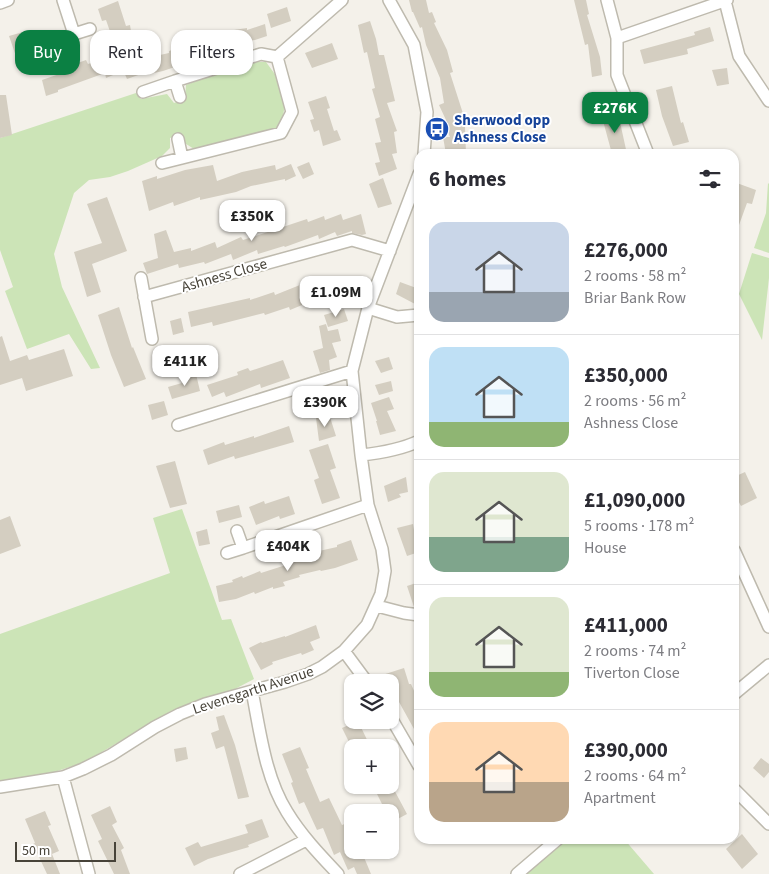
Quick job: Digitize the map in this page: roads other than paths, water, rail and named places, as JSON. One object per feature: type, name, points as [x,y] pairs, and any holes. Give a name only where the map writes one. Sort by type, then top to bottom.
[{"type":"street","points":[[0,3],[8,0]]},
{"type":"street","points":[[63,0],[73,30]]},
{"type":"street","points":[[277,57],[342,0]]},
{"type":"street","points":[[389,0],[414,45],[427,112],[424,149]]},
{"type":"street","points":[[607,0],[617,38],[617,75],[646,149]]},
{"type":"street","points":[[617,38],[726,1],[739,56],[769,101]]},
{"type":"street","points":[[80,32],[90,29]]},
{"type":"street","points":[[143,92],[261,54],[277,57]]},
{"type":"street","points":[[162,164],[282,134],[292,112],[277,57]]},
{"type":"street","points":[[175,82],[180,97]]},
{"type":"street","points":[[178,139],[182,158]]},
{"type":"street","name":"Levensgarth Avenue","points":[[0,787],[63,777],[111,755],[155,727],[180,714],[205,704],[308,674],[322,667],[344,651],[367,625],[377,606],[384,583],[384,560],[379,537],[368,505],[360,455],[352,371],[368,308],[414,187]]},
{"type":"street","name":"Ashness Close","points":[[144,297],[352,240],[390,251]]},
{"type":"street","points":[[140,278],[152,339]]},
{"type":"street","points":[[368,308],[397,317],[414,315]]},
{"type":"street","points":[[178,425],[352,371]]},
{"type":"street","points":[[360,455],[384,453],[414,443]]},
{"type":"street","points":[[227,553],[368,505]]},
{"type":"street","points":[[237,531],[243,548]]},
{"type":"street","points":[[739,561],[769,627]]},
{"type":"street","points":[[377,606],[414,614]]},
{"type":"street","points":[[344,651],[361,674]]},
{"type":"street","points":[[739,690],[769,665]]},
{"type":"street","points":[[252,691],[260,738],[276,787],[286,810],[306,840],[338,874]]},
{"type":"street","points":[[398,729],[414,757]]},
{"type":"street","points":[[63,777],[89,874]]},
{"type":"street","points":[[739,794],[769,824]]},
{"type":"street","points":[[240,874],[306,840]]},
{"type":"street","points":[[517,874],[552,844]]},
{"type":"place","name":"Sherwood opp Ashness Close","points":[[437,129]]}]
